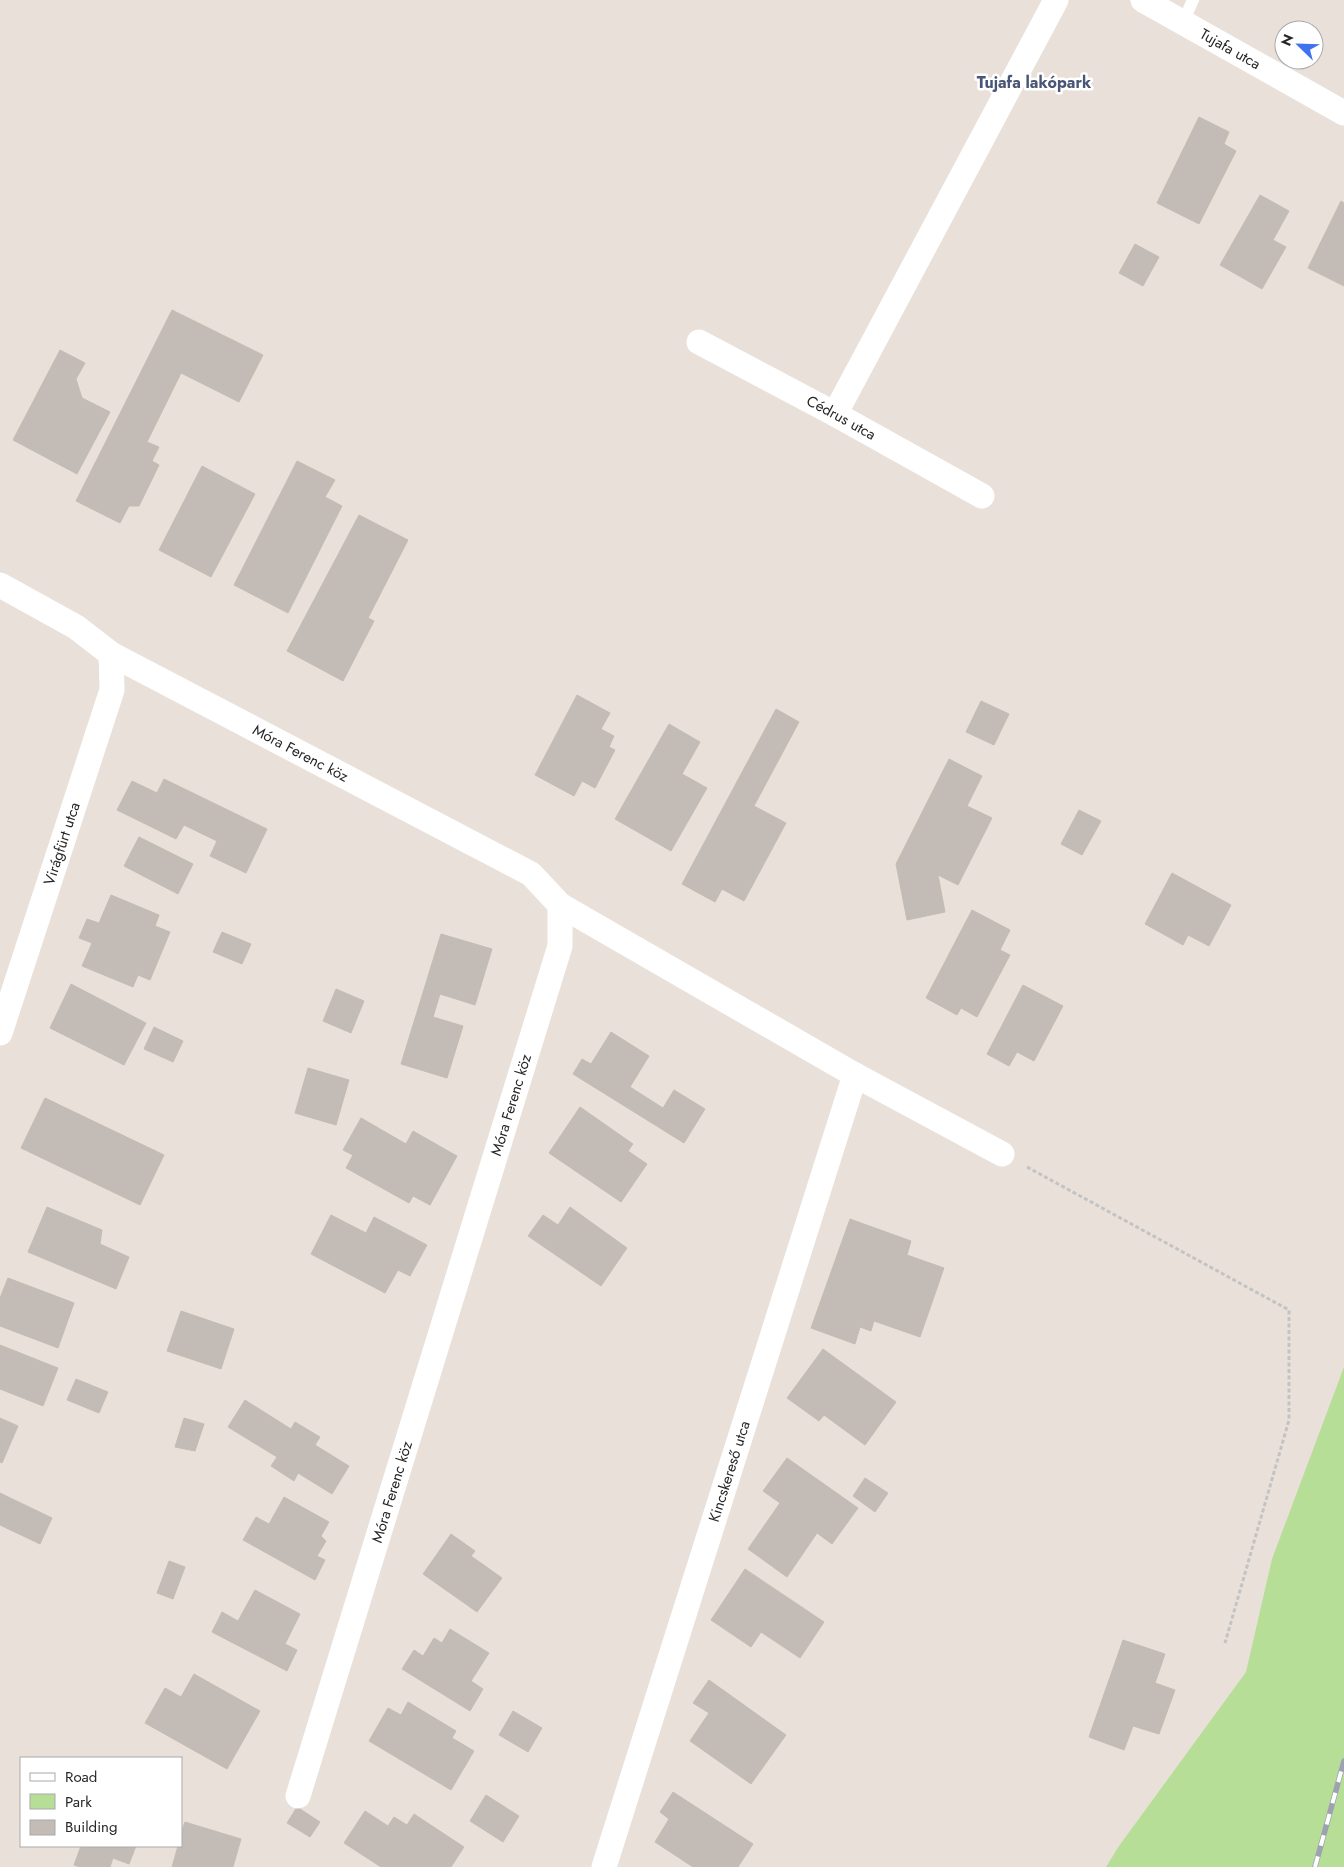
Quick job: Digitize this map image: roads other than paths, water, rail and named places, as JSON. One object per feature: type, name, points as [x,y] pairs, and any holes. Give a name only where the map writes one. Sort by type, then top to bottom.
[{"type":"street","points":[[835,414],[1056,0]]},
{"type":"street","name":"Tujafa utca","points":[[1143,0],[1188,11],[1344,113]]},
{"type":"street","name":"Cédrus utca","points":[[699,342],[835,414],[982,496]]},
{"type":"street","name":"Móra Ferenc köz","points":[[0,586],[76,627],[111,654],[531,874],[560,905],[560,946],[298,1796]]},
{"type":"street","name":"Virágfürt utca","points":[[0,1033],[112,690],[111,654]]},
{"type":"street","points":[[560,905],[855,1076],[1002,1154]]},
{"type":"street","name":"Kincskereső utca","points":[[604,1867],[855,1076]]},
{"type":"railway","points":[[1315,1867],[1344,1761]]},
{"type":"district","name":"Tujafa lakópark","points":[[1034,82]]}]
